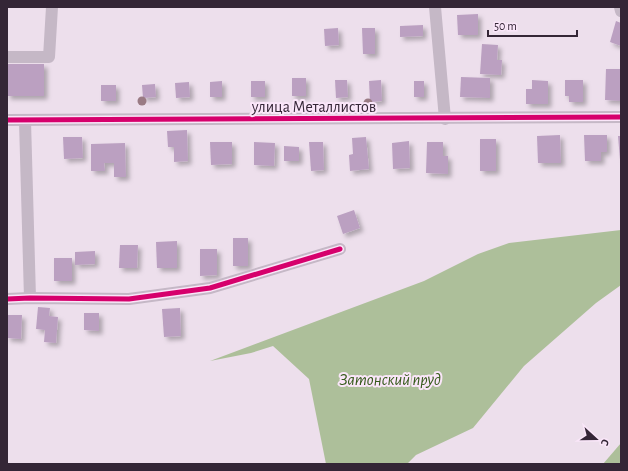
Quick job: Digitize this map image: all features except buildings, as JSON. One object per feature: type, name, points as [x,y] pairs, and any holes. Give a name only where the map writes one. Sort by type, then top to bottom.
[{"type":"street","points":[[7,57],[49,57],[52,7]]},
{"type":"street","points":[[435,7],[445,119]]},
{"type":"street","points":[[620,7],[621,12]]},
{"type":"street","name":"улица Металлистов","points":[[7,120],[621,117]]},
{"type":"street","points":[[25,121],[30,298]]},
{"type":"street","points":[[7,299],[129,299],[210,288],[340,249]]},
{"type":"water","name":"Затонский пруд","points":[[621,230],[621,285],[596,303],[524,366],[473,428],[416,455],[407,464],[326,464],[309,379],[273,346],[251,353],[210,361],[424,281],[478,254],[509,243]]},
{"type":"water","points":[[621,443],[621,464],[603,464]]},
{"type":"cycle path","points":[[7,120],[621,117]]},
{"type":"cycle path","points":[[7,299],[129,299],[210,288],[340,249]]}]
